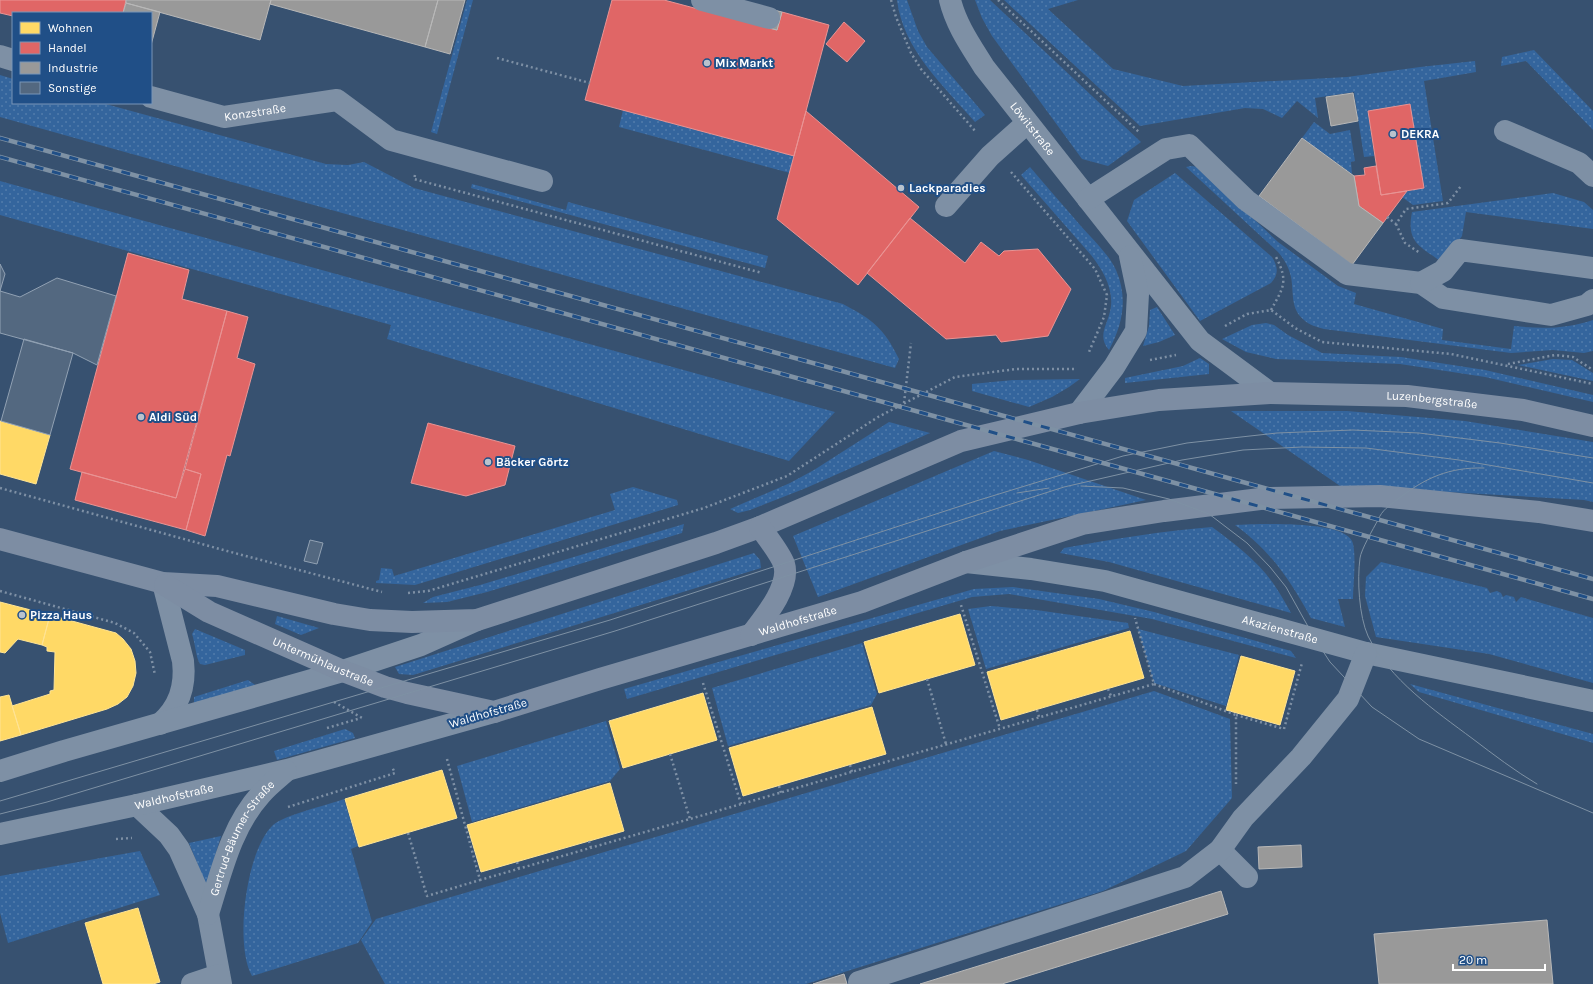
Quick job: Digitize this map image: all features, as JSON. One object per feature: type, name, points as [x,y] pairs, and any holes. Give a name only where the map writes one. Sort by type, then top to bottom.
[{"type":"main road","name":"Luzenbergstraße","points":[[760,527],[961,441],[1079,413],[1159,400],[1270,393],[1407,396],[1523,410],[1593,426]]},
{"type":"main road","name":"Waldhofstraße","points":[[494,712],[600,679],[862,602],[966,562],[1082,524],[1164,511],[1268,498],[1380,496],[1539,512],[1593,521]]},
{"type":"main road","points":[[478,620],[716,543],[760,527],[784,564],[786,577],[773,606],[751,635]]},
{"type":"main road","name":"Untermühlaustraße","points":[[0,539],[163,583],[217,586],[334,614],[370,620],[412,622],[478,620]]},
{"type":"main road","name":"Untermühlaustraße","points":[[163,583],[209,612],[343,671],[384,687],[494,712]]},
{"type":"street","points":[[702,0],[769,18]]},
{"type":"street","name":"Löwitstraße","points":[[950,0],[957,20],[972,49],[984,67],[1200,341],[1270,393]]},
{"type":"street","points":[[0,56],[12,60]]},
{"type":"street","name":"Konzstraße","points":[[152,97],[224,118],[337,100],[391,140],[422,149]]},
{"type":"street","points":[[946,206],[994,152],[1027,123]]},
{"type":"street","points":[[1505,131],[1579,163],[1593,176]]},
{"type":"street","points":[[1088,199],[1166,149],[1188,145],[1246,200],[1347,274],[1421,283],[1443,298],[1551,315],[1587,305],[1593,300]]},
{"type":"street","points":[[422,149],[542,181]]},
{"type":"street","points":[[1421,283],[1443,271],[1460,250],[1593,268]]},
{"type":"street","name":"Löwitstraße","points":[[1079,413],[1114,367],[1136,331],[1138,294],[1128,251]]},
{"type":"street","name":"Akazienstraße","points":[[966,562],[1031,569],[1105,580],[1366,653],[1593,701]]},
{"type":"street","points":[[160,724],[174,708],[180,698],[184,674],[183,661],[163,583]]},
{"type":"street","points":[[0,771],[64,751],[343,671],[420,645],[478,620]]},
{"type":"street","points":[[859,982],[1185,877],[1220,850],[1243,818],[1301,757],[1348,699],[1366,653]]},
{"type":"street","name":"Waldhofstraße","points":[[0,834],[137,805],[287,770],[494,712]]},
{"type":"street","name":"Gertrud-Bäumer-Straße","points":[[208,914],[232,839],[242,821],[261,794],[287,770]]},
{"type":"street","name":"Gertrud-Bäumer-Straße","points":[[137,805],[169,835],[179,849],[208,914],[220,980]]},
{"type":"street","points":[[1220,850],[1247,877]]},
{"type":"street","points":[[192,984],[220,980]]},
{"type":"path","points":[[891,0],[910,53],[921,69],[1096,269],[1107,295],[1104,317],[1088,354]]},
{"type":"path","points":[[497,58],[590,83]]},
{"type":"path","points":[[422,149],[414,180],[762,273]]},
{"type":"path","points":[[1396,224],[1406,209],[1448,203],[1461,186]]},
{"type":"path","points":[[1387,217],[1396,224],[1405,242],[1443,271]]},
{"type":"path","points":[[904,403],[911,343]]},
{"type":"path","points":[[1593,369],[1573,357],[1555,355],[1506,365],[1593,384]]},
{"type":"path","points":[[0,488],[227,552],[386,593]]},
{"type":"path","points":[[0,591],[115,623],[134,633],[150,652],[155,678]]},
{"type":"path","points":[[961,605],[1000,729]]},
{"type":"path","points":[[1135,618],[1154,684]]},
{"type":"path","points":[[408,833],[427,896],[1154,684],[1236,715],[1284,729],[1302,662]]},
{"type":"path","points":[[927,679],[946,744]]},
{"type":"path","points":[[703,683],[741,804]]},
{"type":"path","points":[[292,686],[320,695],[369,721],[395,773]]},
{"type":"path","points":[[1108,689],[1111,696]]},
{"type":"path","points":[[1287,698],[1292,699]]},
{"type":"path","points":[[1036,710],[1039,717]]},
{"type":"path","points":[[1236,715],[1236,802],[1243,818]]},
{"type":"path","points":[[327,728],[362,718]]},
{"type":"path","points":[[670,754],[690,819]]},
{"type":"path","points":[[447,759],[480,880]]},
{"type":"path","points":[[850,765],[852,772]]},
{"type":"path","points":[[779,786],[781,793]]},
{"type":"path","points":[[589,841],[591,848]]},
{"type":"path","points":[[517,862],[519,869]]},
{"type":"shaded area","points":[[467,0],[473,0],[437,134],[431,132]]},
{"type":"shaded area","points":[[897,0],[907,0],[918,31],[927,47],[985,115],[975,122],[938,81],[916,51],[907,35]]},
{"type":"shaded area","points":[[975,0],[990,0],[1141,142],[1108,166],[1082,159],[992,36],[982,18]]},
{"type":"shaded area","points":[[1004,0],[1078,0],[1048,9],[1113,69],[1183,86],[1347,77],[1475,61],[1476,72],[1424,81],[1443,201],[1413,205],[1402,197],[1407,191],[1410,104],[1368,111],[1374,156],[1364,157],[1354,92],[1315,98],[1318,118],[1297,101],[1282,118],[1263,109],[1245,108],[1140,126]]},
{"type":"shaded area","points":[[1534,50],[1593,111],[1593,130],[1526,61],[1501,66],[1502,57]]},
{"type":"shaded area","points":[[0,75],[12,79],[12,104],[106,104],[326,164],[348,165],[364,162],[414,188],[843,304],[870,320],[877,326],[894,348],[899,359],[895,368],[0,117]]},
{"type":"shaded area","points":[[623,110],[794,156],[790,173],[619,127]]},
{"type":"shaded area","points":[[1314,122],[1330,134],[1350,130],[1355,161],[1351,162],[1352,174],[1302,138]]},
{"type":"shaded area","points":[[1030,167],[1104,252],[1116,270],[1120,280],[1123,301],[1121,321],[1109,350],[1105,345],[1103,334],[1111,306],[1110,292],[1106,279],[1091,255],[1021,175]]},
{"type":"shaded area","points":[[1186,167],[1199,167],[1278,242],[1338,286],[1356,293],[1354,304],[1443,329],[1442,340],[1511,349],[1514,326],[1554,328],[1593,320],[1593,351],[1584,353],[1553,350],[1511,353],[1324,329],[1311,325],[1306,322],[1296,311],[1293,300],[1290,273],[1286,263],[1278,252]]},
{"type":"shaded area","points":[[1175,173],[1272,257],[1276,264],[1277,270],[1271,283],[1200,321],[1127,221],[1134,200]]},
{"type":"shaded area","points":[[0,181],[835,412],[789,461],[387,339],[391,325],[0,215]]},
{"type":"shaded area","points":[[472,184],[566,210],[568,202],[768,256],[765,268],[471,188]]},
{"type":"shaded area","points":[[1553,193],[1584,202],[1593,210],[1593,229],[1466,212],[1462,236],[1443,263],[1417,243],[1411,231],[1412,212]]},
{"type":"shaded area","points":[[1157,307],[1175,335],[1159,342],[1143,346],[1149,326],[1150,310]]},
{"type":"shaded area","points":[[1266,323],[1274,325],[1288,335],[1322,353],[1401,357],[1485,370],[1593,395],[1593,402],[1485,377],[1400,364],[1276,359],[1246,352],[1222,339],[1252,325]]},
{"type":"shaded area","points":[[1200,358],[1209,364],[1209,374],[1125,383],[1125,378],[1183,366]]},
{"type":"shaded area","points":[[1553,359],[1572,360],[1593,373],[1593,381],[1518,365]]},
{"type":"shaded area","points":[[1080,379],[1052,397],[1029,407],[972,391],[972,384],[1013,380]]},
{"type":"shaded area","points":[[1231,411],[1347,411],[1465,421],[1593,442],[1593,502],[1584,500],[1430,491],[1343,488]]},
{"type":"shaded area","points":[[889,422],[930,433],[806,488],[750,510],[738,513],[730,509],[790,483],[814,470]]},
{"type":"shaded area","points":[[994,451],[1028,460],[1146,500],[1000,531],[818,597],[793,536]]},
{"type":"shaded area","points":[[633,487],[677,500],[678,505],[415,585],[376,583],[376,581],[379,580],[381,568],[392,569],[394,576],[615,510],[610,494]]},
{"type":"shaded area","points":[[684,524],[682,533],[487,592],[447,602],[423,603],[433,597],[480,585]]},
{"type":"shaded area","points":[[1279,524],[1316,526],[1345,534],[1352,541],[1355,561],[1353,599],[1338,599],[1345,627],[1311,618],[1279,567],[1259,545],[1235,525]]},
{"type":"shaded area","points":[[1212,527],[1238,547],[1262,569],[1275,586],[1291,613],[1109,562],[1060,553],[1064,548],[1101,541]]},
{"type":"shaded area","points":[[754,553],[760,560],[761,568],[413,675],[399,674],[395,667]]},
{"type":"shaded area","points":[[1381,562],[1487,588],[1490,593],[1497,591],[1501,593],[1503,597],[1506,595],[1514,597],[1516,602],[1521,597],[1593,618],[1593,683],[1489,654],[1376,637],[1365,596],[1366,577]]},
{"type":"shaded area","points":[[1013,587],[1099,599],[1154,612],[1291,651],[1296,658],[1152,619],[1009,594],[972,597],[627,699],[624,689],[974,589]]},
{"type":"shaded area","points":[[991,606],[1036,610],[1128,623],[1129,628],[986,669],[968,609]]},
{"type":"shaded area","points":[[277,616],[319,628],[301,635],[275,624]]},
{"type":"shaded area","points":[[195,629],[245,650],[245,655],[205,665],[200,664],[197,658],[192,634]]},
{"type":"shaded area","points":[[1138,629],[1239,655],[1226,706],[1154,683]]},
{"type":"shaded area","points":[[862,643],[877,694],[871,705],[728,746],[712,688]]},
{"type":"shaded area","points":[[248,680],[258,687],[194,703],[194,697]]},
{"type":"shaded area","points":[[1410,684],[1593,734],[1593,743],[1419,692]]},
{"type":"shaded area","points":[[1154,691],[1230,719],[1232,798],[1186,851],[1103,891],[806,984],[385,984],[361,940],[376,919]]},
{"type":"shaded area","points":[[606,721],[620,769],[610,781],[472,822],[457,766]]},
{"type":"shaded area","points":[[345,729],[353,733],[355,738],[277,760],[274,751]]},
{"type":"shaded area","points":[[344,799],[358,846],[351,849],[372,922],[358,943],[252,976],[247,962],[244,943],[244,921],[250,876],[256,855],[264,837],[273,825],[279,821]]},
{"type":"shaded area","points":[[221,836],[207,883],[205,883],[189,843]]},
{"type":"shaded area","points":[[140,851],[160,895],[8,943],[0,913],[0,876]]},
{"type":"building: Wohnen","points":[[0,421],[50,435],[36,484],[0,474]]},
{"type":"building: Wohnen","points":[[0,602],[50,615],[42,645],[18,639],[5,653],[0,652]]},
{"type":"building: Wohnen","points":[[960,614],[975,665],[879,693],[864,642]]},
{"type":"building: Wohnen","points":[[50,615],[116,633],[131,649],[135,661],[136,673],[133,686],[127,697],[118,704],[107,709],[21,735],[12,706],[50,694],[50,691],[54,690],[55,652],[47,651],[47,647],[42,645]]},
{"type":"building: Wohnen","points":[[1130,631],[1144,678],[1001,720],[987,672]]},
{"type":"building: Wohnen","points":[[1241,656],[1295,671],[1280,725],[1226,710]]},
{"type":"building: Wohnen","points":[[703,693],[717,740],[623,768],[609,721]]},
{"type":"building: Wohnen","points":[[9,695],[21,735],[0,741],[0,697]]},
{"type":"building: Wohnen","points":[[872,707],[886,754],[743,796],[729,748]]},
{"type":"building: Wohnen","points":[[442,770],[457,818],[359,847],[345,799]]},
{"type":"building: Wohnen","points":[[610,783],[624,831],[481,872],[467,825]]},
{"type":"building: Wohnen","points":[[138,908],[160,982],[153,984],[103,984],[85,923]]},
{"type":"building: Handel","points":[[0,0],[126,0],[123,12],[12,12],[12,16],[0,13]]},
{"type":"building: Handel","name":"Mix Markt","points":[[612,0],[664,0],[777,30],[782,12],[829,25],[794,156],[585,100]]},
{"type":"building: Handel","points":[[844,22],[865,41],[847,62],[826,44]]},
{"type":"building: Handel","name":"DEKRA","points":[[1410,104],[1424,188],[1381,195],[1368,111]]},
{"type":"building: Handel","points":[[806,111],[919,207],[858,285],[777,219]]},
{"type":"building: Handel","points":[[1376,166],[1381,195],[1407,191],[1383,223],[1359,206],[1354,176],[1365,175],[1364,168]]},
{"type":"building: Handel","points":[[910,218],[965,263],[981,242],[999,256],[1004,251],[1038,249],[1071,289],[1048,336],[1001,342],[996,335],[946,339],[867,273]]},
{"type":"building: Handel","name":"Aldi Süd","points":[[128,253],[189,270],[182,299],[227,311],[176,498],[70,469]]},
{"type":"building: Handel","points":[[227,311],[248,317],[237,358],[255,364],[230,456],[227,455],[205,536],[186,530],[201,474],[185,469]]},
{"type":"building: Handel","points":[[428,423],[515,446],[505,485],[466,496],[411,483]]},
{"type":"building: Handel","points":[[185,469],[201,474],[186,530],[75,500],[82,472],[176,498]]},
{"type":"building: Industrie","points":[[126,0],[271,0],[260,40],[126,3]]},
{"type":"building: Industrie","points":[[271,0],[438,0],[425,47],[270,4]]},
{"type":"building: Industrie","points":[[438,0],[465,0],[450,54],[425,47]]},
{"type":"building: Industrie","points":[[126,3],[160,12],[152,41],[152,12],[123,12]]},
{"type":"building: Industrie","points":[[774,10],[782,12],[777,30],[769,28]]},
{"type":"building: Industrie","points":[[1353,93],[1358,121],[1331,126],[1326,97]]},
{"type":"building: Industrie","points":[[1302,138],[1354,176],[1359,206],[1383,223],[1352,265],[1259,196]]},
{"type":"building: Industrie","points":[[1301,845],[1302,867],[1259,869],[1258,847]]},
{"type":"building: Industrie","points":[[1221,891],[1228,914],[1002,984],[920,984]]},
{"type":"building: Industrie","points":[[1547,920],[1553,984],[1379,984],[1374,934]]},
{"type":"building: Industrie","points":[[844,974],[847,984],[813,984]]},
{"type":"building: Sonstige","points":[[0,264],[5,274],[0,291]]},
{"type":"building: Sonstige","points":[[57,278],[116,296],[97,365],[73,353],[0,333],[0,291],[20,297]]},
{"type":"building: Sonstige","points":[[24,339],[73,353],[50,435],[1,421]]},
{"type":"building: Sonstige","points":[[310,540],[323,543],[317,564],[304,561]]},
{"type":"tram line","points":[[0,801],[610,620],[976,501],[1123,456],[1187,443],[1277,433],[1353,430],[1419,433],[1500,443],[1593,458]]},
{"type":"tram line","points":[[0,814],[47,802],[615,631],[1064,487],[1182,460],[1243,450],[1302,447],[1366,448],[1459,460],[1593,483]]},
{"type":"tram line","points":[[1484,468],[1460,469],[1438,475],[1418,485],[1384,511],[1368,539],[1360,558],[1359,587],[1361,608],[1368,636],[1388,667],[1414,693],[1443,717],[1505,763],[1537,784]]},
{"type":"tram line","points":[[1081,486],[1123,488],[1169,499],[1209,514],[1247,543],[1270,567],[1286,587],[1315,639],[1330,662],[1372,707],[1419,739],[1593,813]]},
{"type":"tram line","points":[[1017,493],[1049,488]]},
{"type":"railway","points":[[0,138],[1593,579]]},
{"type":"railway","points":[[0,157],[1593,599]]},
{"type":"place","name":"Mix Markt","points":[[707,63]]},
{"type":"place","name":"DEKRA","points":[[1393,134]]},
{"type":"place","name":"Lackparadies","points":[[901,188]]},
{"type":"place","name":"Aldi Süd","points":[[141,417]]},
{"type":"place","name":"Bäcker Görtz","points":[[488,462]]},
{"type":"place","name":"Pizza Haus","points":[[22,615]]}]
